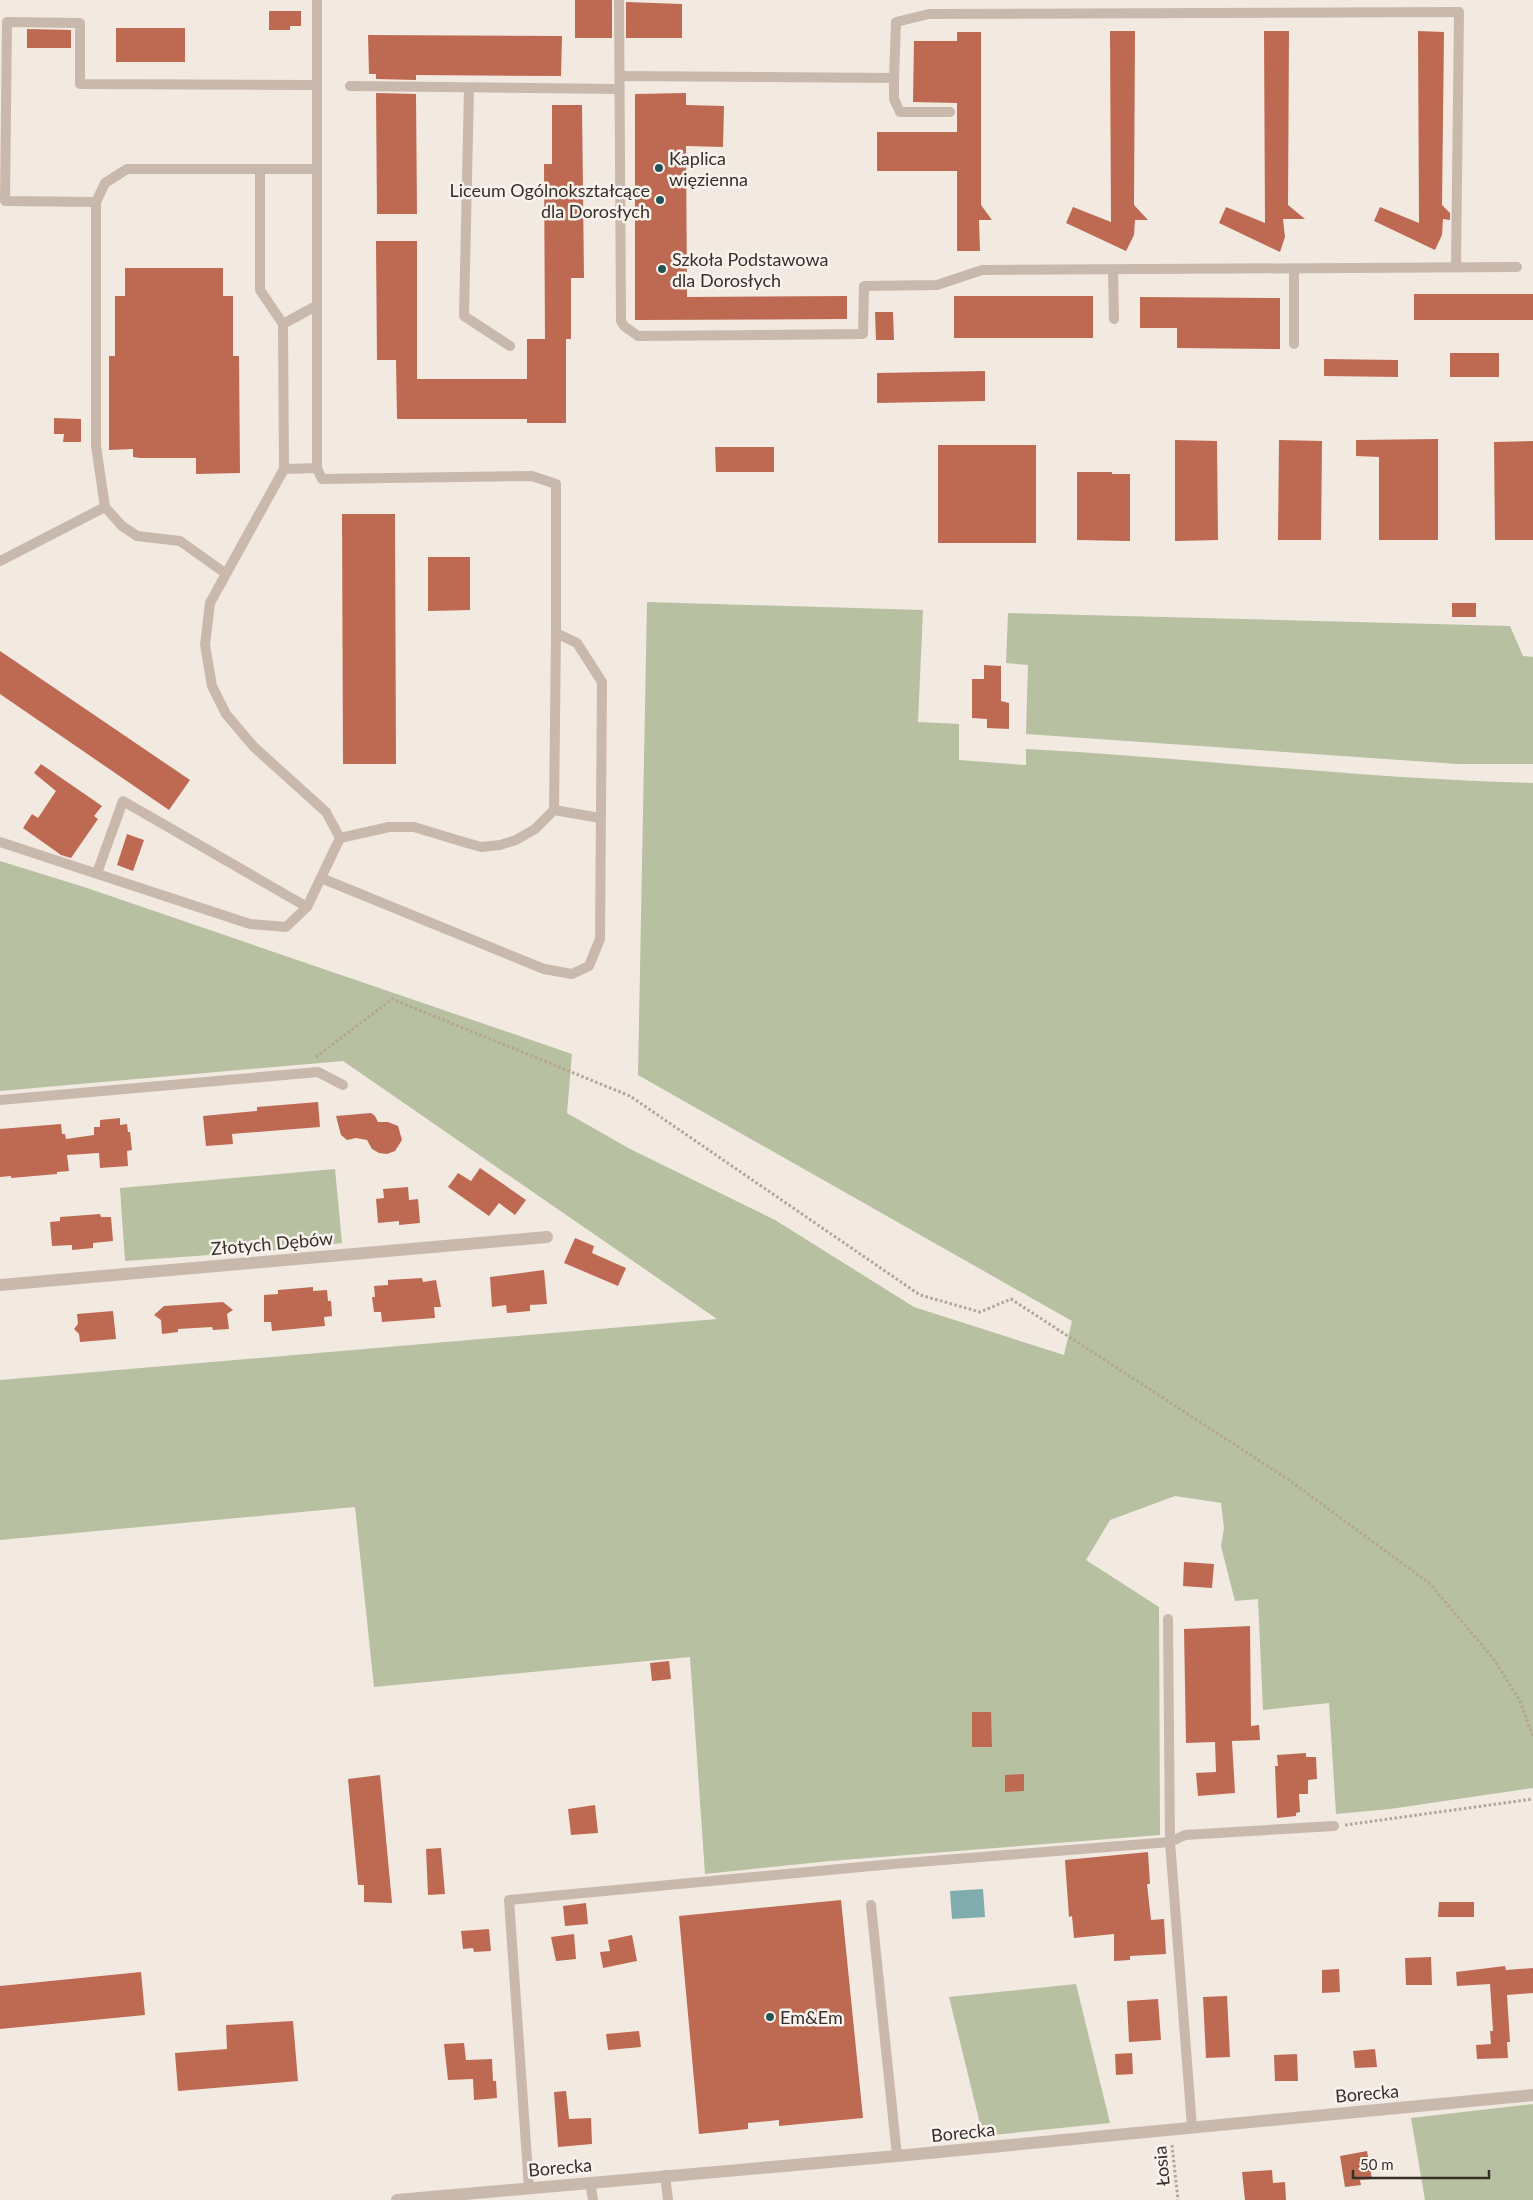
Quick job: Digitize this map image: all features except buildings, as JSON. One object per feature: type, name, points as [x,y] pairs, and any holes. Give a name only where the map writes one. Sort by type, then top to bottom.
[{"type":"street","name":"Złotych Dębów","points":[[0,1285],[546,1237]]},
{"type":"street","name":"Borecka","points":[[397,2200],[897,2156],[1533,2095]]},
{"type":"lane","points":[[317,0],[315,169],[317,468],[322,479],[532,476],[556,484],[554,810],[535,829],[516,840],[500,845],[481,846],[466,844],[414,827],[389,827],[340,838]]},
{"type":"lane","points":[[619,0],[621,321],[624,326],[638,336],[863,334],[864,286],[938,285],[982,270],[1517,267]]},
{"type":"lane","points":[[950,112],[900,112],[894,99],[896,22],[928,14],[1459,12],[1456,268]]},
{"type":"lane","points":[[96,202],[5,201],[6,22],[80,23],[80,84],[317,85]]},
{"type":"lane","points":[[620,76],[894,78]]},
{"type":"lane","points":[[350,86],[619,89]]},
{"type":"lane","points":[[469,88],[464,316],[510,346]]},
{"type":"lane","points":[[225,573],[180,541],[136,536],[122,526],[105,507],[96,446],[96,202],[105,183],[127,169],[315,169]]},
{"type":"lane","points":[[260,169],[260,290],[283,324],[284,469],[210,603],[205,645],[212,686],[226,714],[254,747],[326,812],[340,838]]},
{"type":"lane","points":[[1294,269],[1294,344]]},
{"type":"lane","points":[[1113,270],[1114,319]]},
{"type":"lane","points":[[283,324],[316,306]]},
{"type":"lane","points":[[284,469],[317,468]]},
{"type":"lane","points":[[0,561],[105,507]]},
{"type":"lane","points":[[321,878],[544,969],[572,974],[589,966],[600,939],[602,682],[577,644],[556,633]]},
{"type":"lane","points":[[97,873],[123,802],[307,906]]},
{"type":"lane","points":[[554,810],[600,818]]},
{"type":"lane","points":[[0,842],[250,924],[286,927],[307,906],[340,838]]},
{"type":"lane","points":[[0,1100],[318,1072],[343,1085]]},
{"type":"lane","points":[[1168,1619],[1170,1842],[1192,2127]]},
{"type":"lane","points":[[529,2188],[509,1900],[893,1864],[1170,1842],[1185,1835],[1334,1826]]},
{"type":"lane","points":[[871,1906],[897,2156]]},
{"type":"lane","points":[[665,2175],[668,2200]]},
{"type":"lane","points":[[590,2182],[592,2200]]},
{"type":"path","points":[[293,1074],[392,999],[630,1096],[920,1295],[980,1312],[1011,1299],[1289,1480],[1429,1583],[1493,1658],[1520,1700],[1533,1737]]},
{"type":"path","points":[[1334,1826],[1533,1799]]},
{"type":"path","name":"Łosia","points":[[1171,2129],[1178,2200]]},
{"type":"green space","points":[[647,602],[923,610],[918,722],[959,724],[959,760],[1026,765],[1026,749],[1343,773],[1533,783],[1533,1788],[1390,1809],[1336,1814],[1329,1703],[1263,1710],[1258,1599],[1235,1601],[1221,1546],[1224,1528],[1221,1503],[1175,1496],[1110,1520],[1086,1560],[1159,1607],[1160,1835],[830,1861],[705,1874],[690,1657],[374,1687],[355,1507],[0,1540],[0,1380],[717,1319],[343,1061],[0,1091],[0,861],[84,887],[572,1054],[567,1113],[630,1149],[775,1220],[914,1307],[1064,1355],[1072,1321],[638,1075]]},
{"type":"green space","points":[[1008,613],[1510,626],[1523,656],[1533,657],[1533,764],[1458,764],[1026,734],[1028,665],[1006,663]]},
{"type":"green space","points":[[335,1169],[342,1243],[280,1250],[125,1261],[120,1188]]},
{"type":"green space","points":[[1076,1984],[1110,2123],[983,2136],[949,1997]]},
{"type":"green space","points":[[1533,2104],[1533,2200],[1425,2200],[1411,2118]]},
{"type":"water","points":[[983,1889],[985,1917],[952,1919],[950,1891]]},
{"type":"place","name":"Kaplica więzienna","points":[[659,168]]},
{"type":"place","name":"Liceum Ogólnokształcące dla Dorosłych","points":[[660,200]]},
{"type":"place","name":"Szkoła Podstawowa dla Dorosłych","points":[[662,269]]},
{"type":"place","name":"Em&Em","points":[[770,2017]]}]
